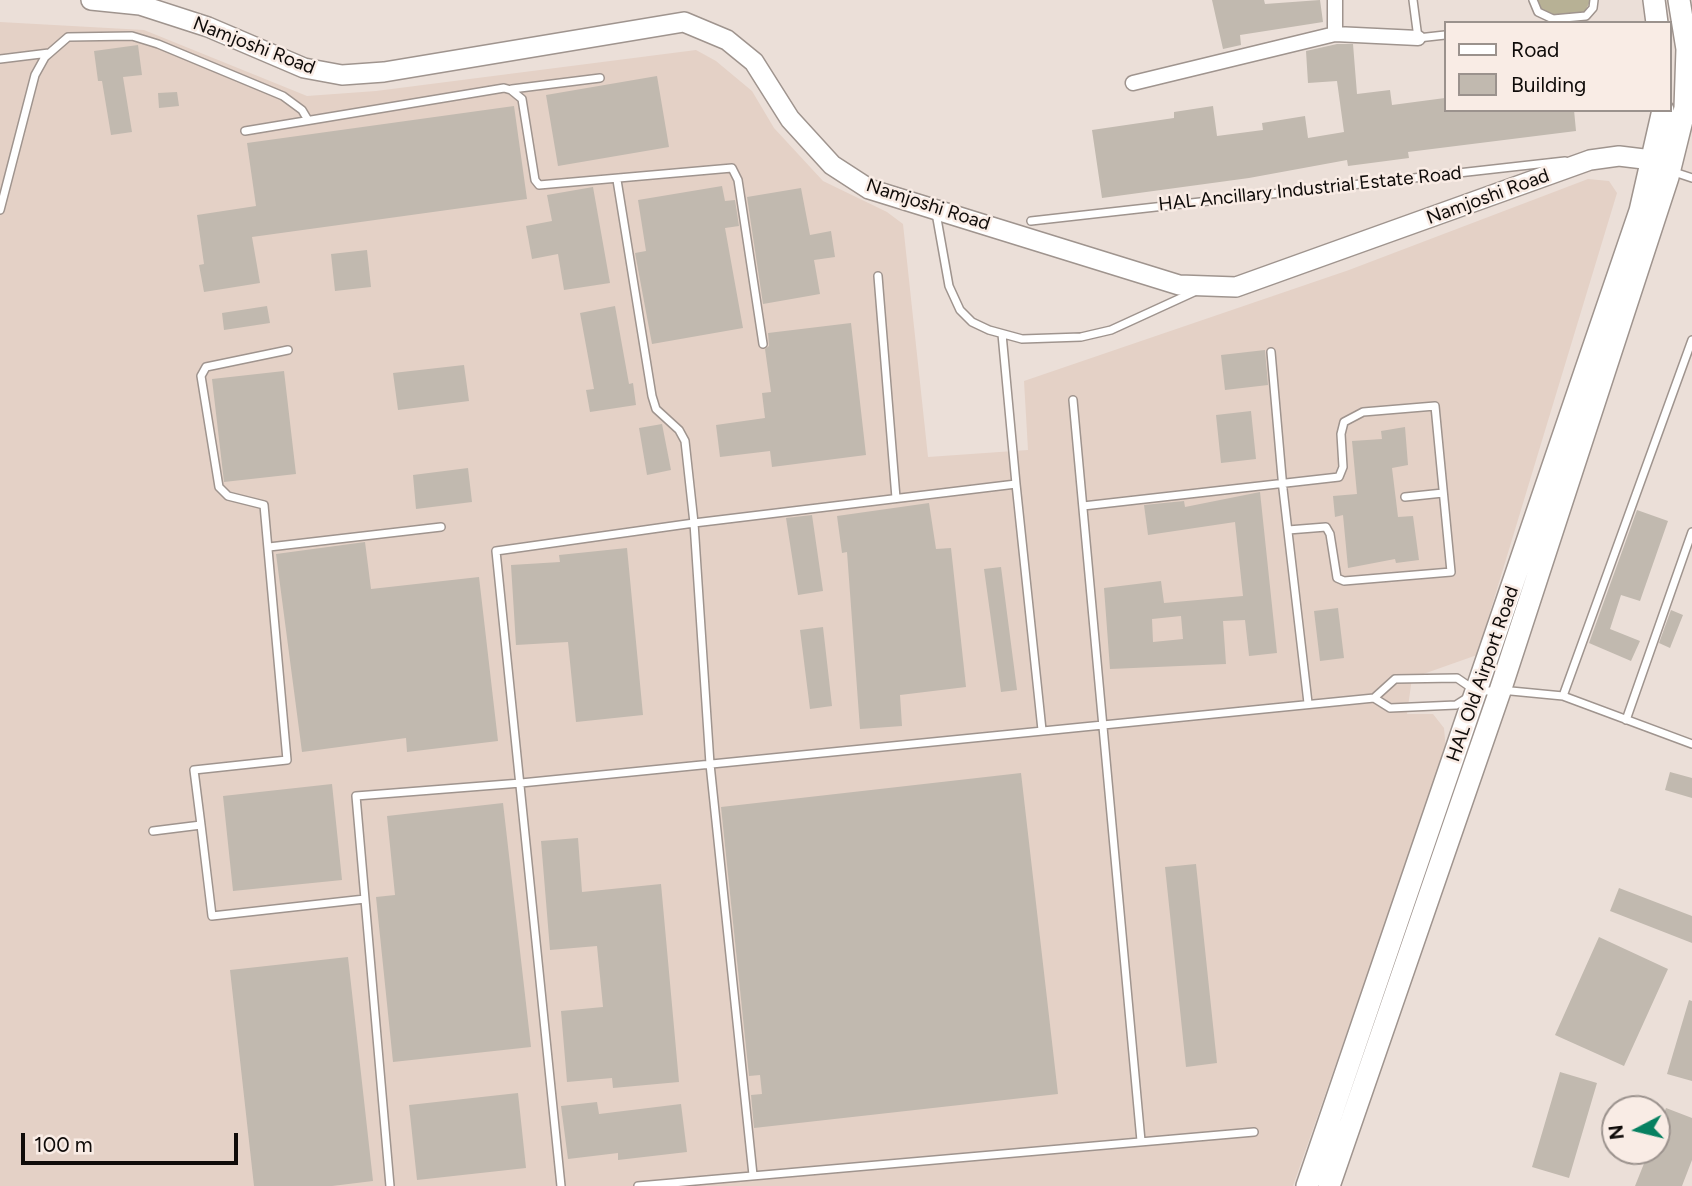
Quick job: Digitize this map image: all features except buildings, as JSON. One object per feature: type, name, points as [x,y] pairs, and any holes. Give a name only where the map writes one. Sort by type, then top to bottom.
[{"type":"main road","name":"Namjoshi Road","points":[[91,0],[141,5],[208,27],[304,68],[342,75],[384,72],[684,22],[727,40],[754,62],[790,119],[832,165],[869,189],[1179,285],[1236,288],[1590,160],[1619,156],[1661,165]]},
{"type":"main road","points":[[1654,0],[1657,21]]},
{"type":"main road","points":[[1661,165],[1685,108],[1687,49],[1679,0]]},
{"type":"main road","points":[[1661,165],[1663,112]]},
{"type":"main road","name":"HAL Old Airport Road","points":[[1329,1186],[1500,691],[1660,200],[1661,165]]},
{"type":"main road","name":"HAL Old Airport Road","points":[[1307,1186],[1640,211],[1661,165]]},
{"type":"street","points":[[1335,0],[1335,34]]},
{"type":"street","points":[[1133,83],[1335,34],[1418,38]]},
{"type":"lane","points":[[1413,0],[1418,38],[1444,35]]},
{"type":"lane","points":[[1533,0],[1538,12],[1553,19]]},
{"type":"lane","points":[[1547,21],[1586,16],[1593,8],[1594,0]]},
{"type":"lane","points":[[0,210],[35,75],[50,53],[68,37],[132,36],[194,57],[283,96],[302,110],[308,120]]},
{"type":"lane","points":[[0,59],[50,53]]},
{"type":"lane","points":[[245,131],[600,78]]},
{"type":"lane","points":[[511,90],[522,99],[525,107],[535,180],[539,185],[617,180],[728,167],[734,171],[763,344]]},
{"type":"lane","name":"HAL Ancillary Industrial Estate Road","points":[[1031,221],[1547,162],[1590,160]]},
{"type":"lane","points":[[1661,165],[1692,178]]},
{"type":"lane","points":[[617,180],[652,396],[656,409],[679,430],[685,441],[694,523],[710,764],[753,1175]]},
{"type":"lane","points":[[935,209],[948,286],[960,310],[972,322],[1002,334],[1022,338],[1080,337],[1111,330],[1204,287]]},
{"type":"lane","points":[[878,276],[896,498]]},
{"type":"lane","points":[[1002,334],[1042,730]]},
{"type":"lane","points":[[1563,696],[1692,340]]},
{"type":"lane","points":[[288,349],[205,367],[201,376],[219,487],[228,496],[264,505],[270,547],[287,760],[194,770],[212,916],[365,899]]},
{"type":"lane","points":[[1271,352],[1308,704]]},
{"type":"lane","points":[[1073,400],[1141,1141]]},
{"type":"lane","points":[[1083,506],[1283,486],[1339,477],[1343,467],[1341,434],[1344,422],[1363,412],[1435,406],[1451,572],[1344,581],[1337,578],[1330,534],[1326,527],[1288,530]]},
{"type":"lane","points":[[561,1186],[496,551],[694,523],[1016,484]]},
{"type":"lane","points":[[1405,498],[1443,493]]},
{"type":"lane","points":[[270,547],[441,527]]},
{"type":"lane","points":[[1626,720],[1692,532]]},
{"type":"lane","points":[[390,1186],[356,796],[521,783],[1374,698],[1395,679],[1412,678],[1457,678],[1477,691],[1563,696],[1692,744]]},
{"type":"lane","points":[[1374,698],[1390,708],[1457,705],[1477,691]]},
{"type":"lane","points":[[153,831],[201,825]]},
{"type":"lane","points":[[638,1186],[724,1182],[753,1175],[1254,1132]]},
{"type":"shaded area","points":[[1537,0],[1591,0],[1584,13],[1554,15],[1541,9]]},
{"type":"shaded area","points":[[0,22],[144,30],[307,96],[376,91],[696,50],[716,61],[752,91],[774,128],[823,181],[887,212],[903,224],[928,457],[1028,450],[1024,381],[1349,270],[1588,179],[1609,181],[1617,193],[1477,655],[1412,678],[1407,714],[1433,714],[1444,728],[1446,750],[1293,1186],[0,1186]]}]
